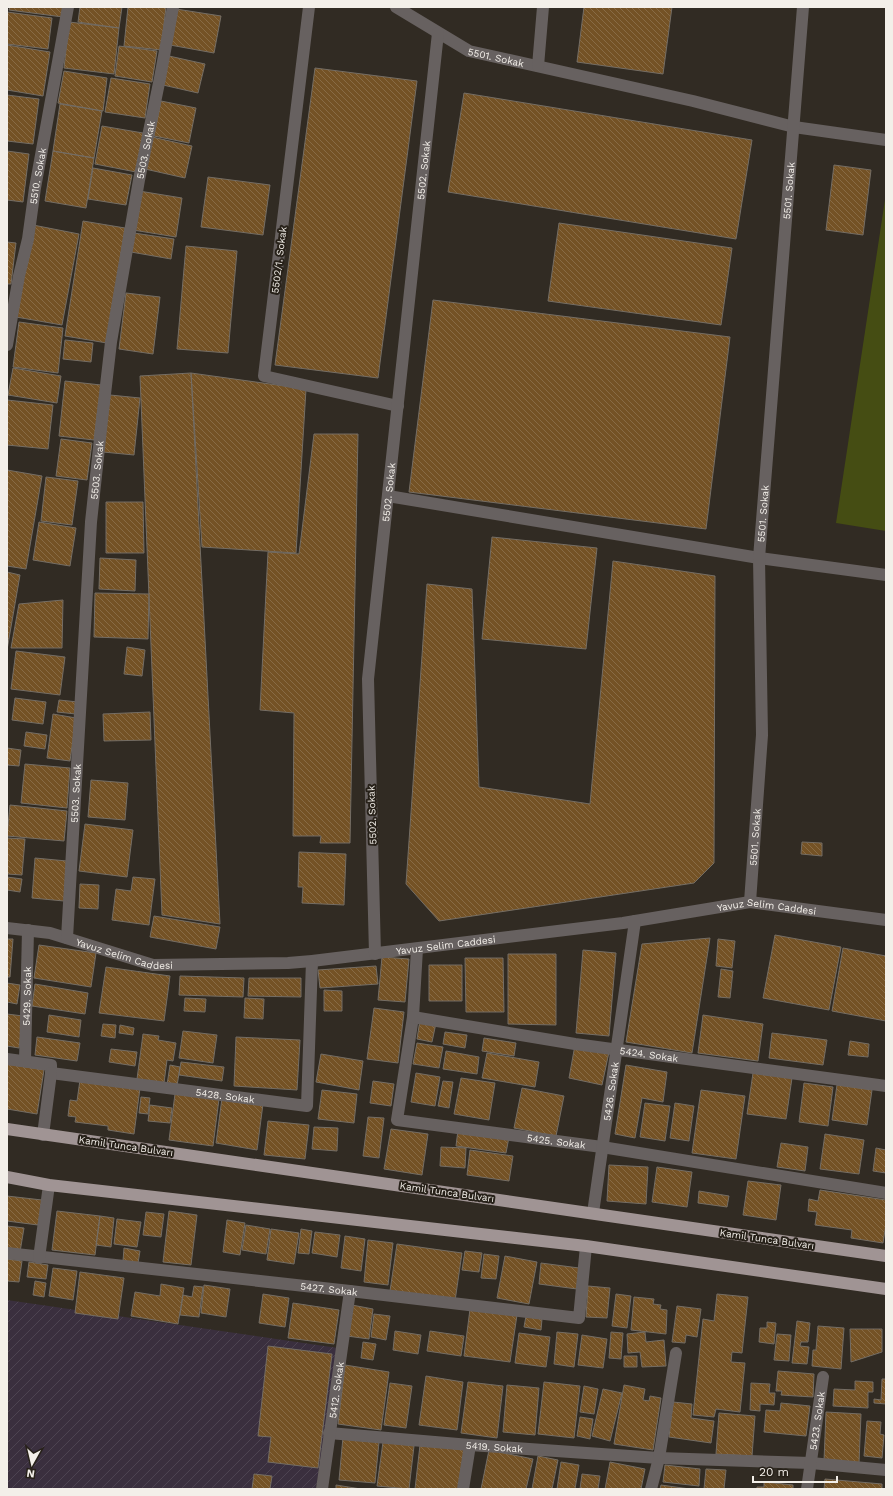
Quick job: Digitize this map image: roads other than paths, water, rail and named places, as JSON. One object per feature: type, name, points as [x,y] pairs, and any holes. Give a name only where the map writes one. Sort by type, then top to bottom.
[{"type":"main road","name":"Kamil Tunca Bulvarı","points":[[7,1129],[886,1256]]},
{"type":"main road","points":[[7,1177],[49,1185],[586,1246],[886,1289]]},
{"type":"street","name":"5510. Sokak","points":[[7,345],[19,276],[28,239],[35,188],[68,7]]},
{"type":"street","name":"5503. Sokak","points":[[66,938],[91,522],[102,420],[111,342],[139,180],[173,7]]},
{"type":"street","name":"5502/1. Sokak","points":[[309,7],[264,376],[398,406]]},
{"type":"street","name":"5501. Sokak","points":[[396,7],[469,51],[693,101],[794,126],[886,140]]},
{"type":"street","points":[[538,66],[543,7]]},
{"type":"street","name":"5501. Sokak","points":[[750,902],[762,735],[759,558],[803,7]]},
{"type":"street","name":"5502. Sokak","points":[[376,954],[368,679],[438,33]]},
{"type":"street","points":[[388,496],[759,558],[886,575]]},
{"type":"street","name":"Yavuz Selim Caddesi","points":[[7,928],[50,933],[153,965],[312,961],[635,921],[750,902],[886,920]]},
{"type":"street","name":"5426. Sokak","points":[[593,1213],[635,921]]},
{"type":"street","name":"5429. Sokak","points":[[25,1061],[28,930]]},
{"type":"street","name":"5425. Sokak","points":[[417,949],[413,1017],[397,1120],[602,1147],[886,1193]]},
{"type":"street","name":"5428. Sokak","points":[[51,1074],[307,1106],[312,961]]},
{"type":"street","name":"5424. Sokak","points":[[413,1017],[575,1044],[616,1048],[886,1086]]},
{"type":"street","points":[[7,1059],[51,1065],[43,1135]]},
{"type":"street","points":[[39,1258],[49,1185]]},
{"type":"street","name":"5427. Sokak","points":[[7,1253],[39,1258],[350,1291],[579,1318],[586,1246]]},
{"type":"street","name":"5412. Sokak","points":[[322,1489],[350,1291]]},
{"type":"street","points":[[651,1489],[659,1458],[676,1353]]},
{"type":"street","name":"5423. Sokak","points":[[807,1489],[823,1377]]},
{"type":"street","name":"5419. Sokak","points":[[329,1433],[470,1445],[659,1458],[811,1463],[886,1470]]},
{"type":"street","points":[[463,1489],[470,1445]]}]
